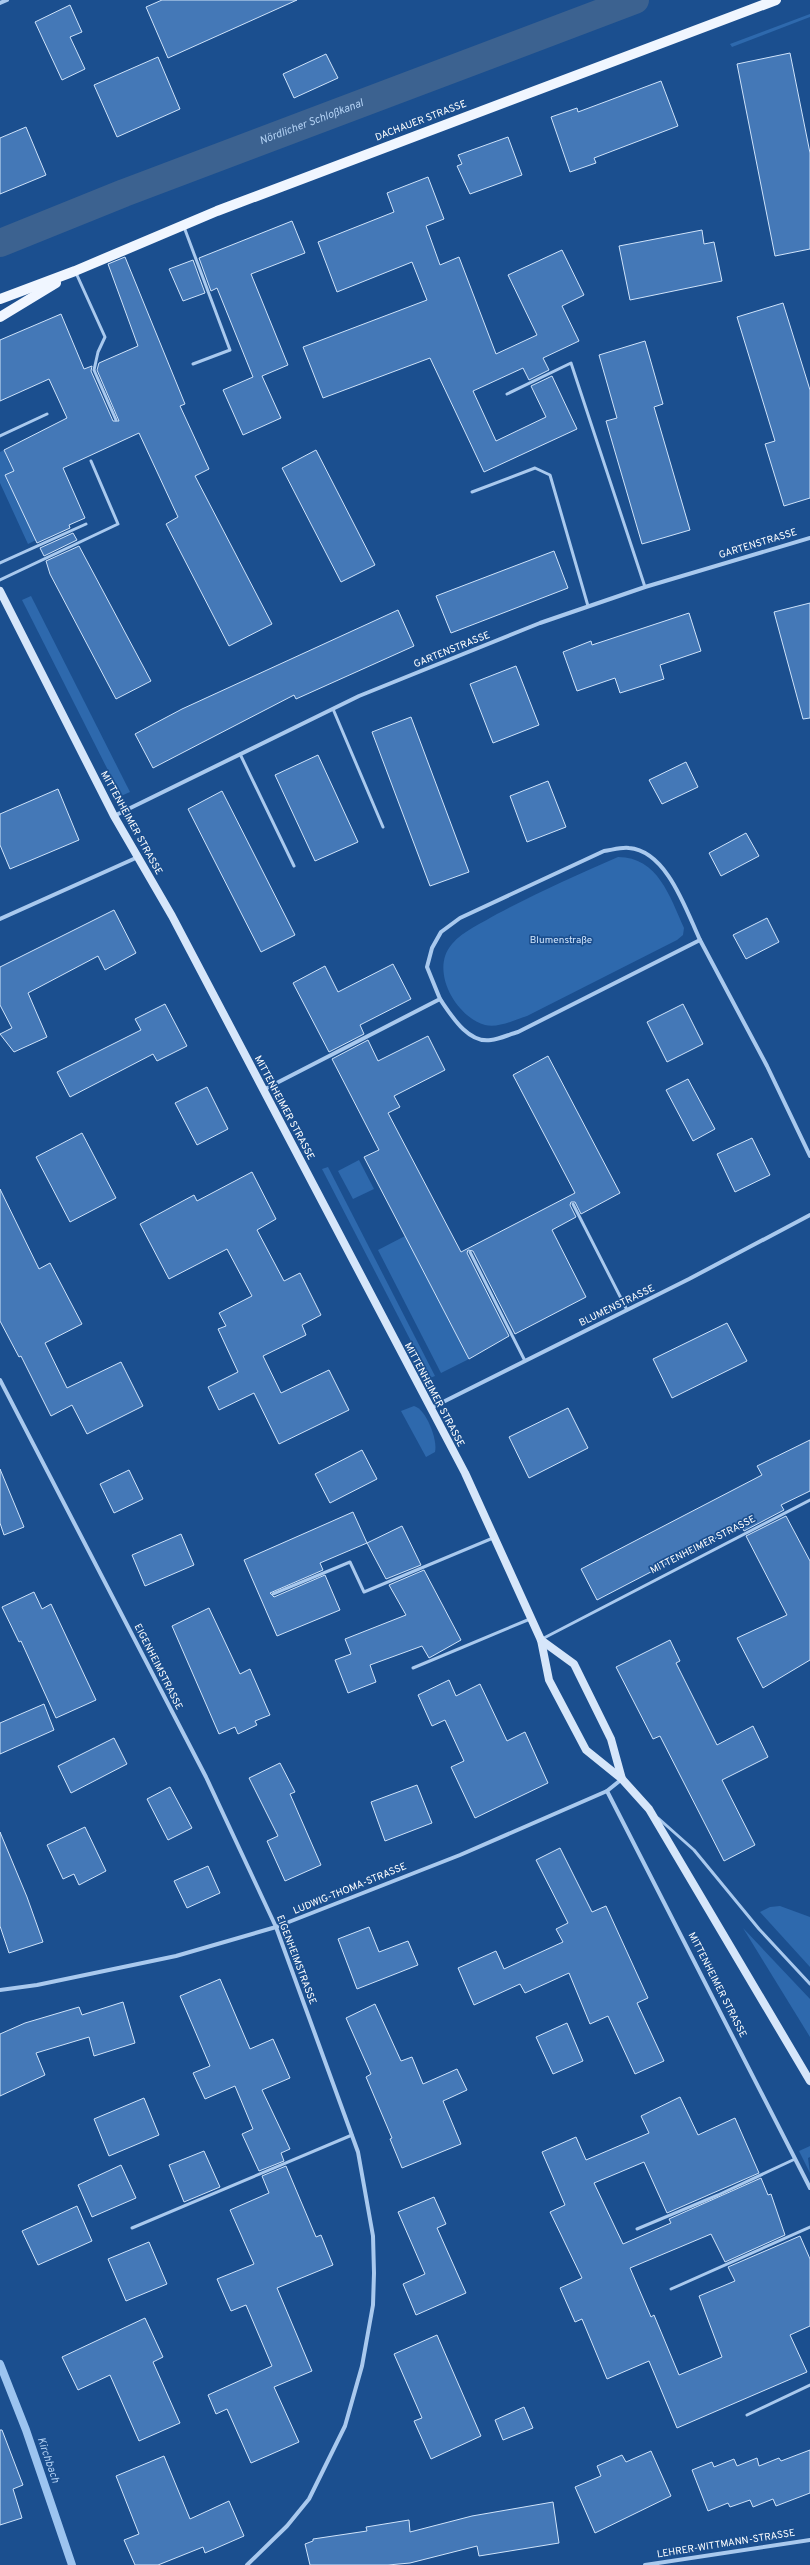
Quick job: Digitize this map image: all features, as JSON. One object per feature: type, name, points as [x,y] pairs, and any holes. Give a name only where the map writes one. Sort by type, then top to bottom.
[{"type":"main road","name":"DACHAUER STRASSE","points":[[0,299],[76,271],[184,225],[776,0]]},
{"type":"main road","name":"DACHAUER STRASSE","points":[[0,317],[76,271]]},
{"type":"main road","name":"MITTENHEIMER STRASSE","points":[[0,591],[114,816],[172,916],[465,1473],[540,1640],[549,1680],[586,1750],[622,1778],[649,1810],[810,2081]]},
{"type":"main road","name":"MITTENHEIMER STRASSE","points":[[540,1640],[574,1664],[611,1739],[622,1778]]},
{"type":"street","points":[[0,3],[7,0]]},
{"type":"street","name":"GARTENSTRASSE","points":[[114,816],[333,709],[461,655],[588,606],[645,586],[810,538]]},
{"type":"street","points":[[700,940],[518,1032],[490,1041],[472,1036],[455,1021],[440,999],[427,967],[432,948],[441,932],[460,918],[604,851],[628,848],[647,853],[666,871],[700,940],[767,1066],[810,1156]]},
{"type":"street","points":[[0,919],[138,857]]},
{"type":"street","points":[[263,1090],[440,999]]},
{"type":"street","name":"BLUMENSTRASSE","points":[[430,1409],[627,1310],[810,1215]]},
{"type":"street","name":"EIGENHEIMSTRASSE","points":[[0,1380],[206,1777],[276,1927],[358,2152],[373,2236],[373,2305],[362,2366],[345,2426],[309,2499],[287,2526],[247,2565]]},
{"type":"street","name":"LUDWIG-THOMA-STRASSE","points":[[0,1990],[37,1985],[176,1956],[276,1927],[460,1855],[607,1791],[622,1778]]},
{"type":"street","name":"MITTENHEIMER STRASSE","points":[[607,1791],[810,2188]]},
{"type":"street","name":"LEHRER-WITTMANN-STRASSE","points":[[645,2565],[810,2540]]},
{"type":"lane","points":[[184,225],[230,350],[193,364]]},
{"type":"lane","points":[[76,271],[105,337],[98,352],[94,370],[116,420]]},
{"type":"lane","points":[[507,394],[571,364],[645,586]]},
{"type":"lane","points":[[0,436],[47,414]]},
{"type":"lane","points":[[0,580],[118,524],[91,461]]},
{"type":"lane","points":[[472,492],[535,468],[550,475],[588,606]]},
{"type":"lane","points":[[0,563],[86,524]]},
{"type":"lane","points":[[333,709],[382,827]]},
{"type":"lane","points":[[240,754],[294,866]]},
{"type":"lane","points":[[573,1204],[627,1310]]},
{"type":"lane","points":[[470,1252],[525,1361]]},
{"type":"lane","name":"MITTENHEIMER STRASSE","points":[[540,1640],[810,1500]]},
{"type":"lane","points":[[273,1594],[350,1562],[364,1592],[493,1538]]},
{"type":"lane","points":[[413,1668],[530,1619]]},
{"type":"lane","points":[[649,1810],[694,1850],[755,1924],[810,1984]]},
{"type":"lane","points":[[132,2228],[352,2134]]},
{"type":"lane","points":[[637,2228],[718,2195],[795,2159]]},
{"type":"lane","points":[[671,2289],[810,2227]]},
{"type":"lane","points":[[746,2415],[810,2385]]},
{"type":"green space","points":[[810,14],[810,17],[732,47],[730,44]]},
{"type":"green space","points":[[4,450],[14,471],[5,475],[36,540],[28,544],[0,483],[0,452]]},
{"type":"green space","points":[[31,596],[130,792],[121,796],[22,600]]},
{"type":"green space","name":"Blumenstraße","points":[[618,857],[632,859],[653,871],[668,892],[684,928],[683,935],[677,940],[527,1016],[506,1023],[490,1026],[474,1020],[464,1013],[449,991],[443,966],[446,955],[456,939],[512,906]]},
{"type":"green space","points":[[359,1160],[374,1189],[353,1199],[338,1171]]},
{"type":"green space","points":[[328,1167],[435,1376],[430,1378],[322,1169]]},
{"type":"green space","points":[[405,1236],[469,1359],[441,1373],[378,1250]]},
{"type":"green space","points":[[414,1406],[423,1413],[427,1419],[435,1440],[435,1452],[426,1457],[401,1411]]},
{"type":"green space","points":[[780,1906],[810,1917],[810,1967],[760,1912],[770,1907]]},
{"type":"green space","points":[[743,1928],[810,1999],[810,2037]]},
{"type":"green space","points":[[810,2146],[810,2157],[808,2158],[810,2173],[799,2151]]},
{"type":"building","points":[[162,0],[297,0],[168,58],[146,7]]},
{"type":"building","points":[[70,5],[82,32],[70,37],[85,69],[62,80],[35,22]]},
{"type":"building","points":[[790,53],[810,153],[810,249],[775,256],[737,64]]},
{"type":"building","points":[[326,54],[338,78],[294,98],[283,74]]},
{"type":"building","points":[[158,57],[180,109],[117,137],[94,85]]},
{"type":"building","points":[[661,81],[678,126],[594,158],[596,163],[570,172],[551,117],[577,108],[578,112]]},
{"type":"building","points":[[26,127],[46,175],[0,194],[0,138]]},
{"type":"building","points":[[508,137],[522,175],[470,194],[457,166],[462,164],[458,155]]},
{"type":"building","points":[[428,177],[444,219],[426,226],[440,265],[459,257],[496,354],[537,335],[508,275],[562,250],[584,295],[562,306],[579,341],[543,358],[549,370],[529,380],[523,368],[473,391],[496,441],[546,417],[531,386],[552,376],[577,429],[484,472],[430,358],[323,398],[303,347],[427,300],[412,262],[337,292],[318,242],[394,212],[387,193]]},
{"type":"building","points":[[292,221],[305,253],[251,274],[288,365],[262,376],[281,418],[243,435],[223,390],[253,377],[217,288],[211,291],[199,258]]},
{"type":"building","points":[[702,230],[704,244],[714,242],[722,281],[630,300],[619,246]]},
{"type":"building","points":[[125,257],[185,404],[180,406],[209,469],[195,476],[272,624],[229,646],[166,524],[178,517],[139,433],[63,468],[85,518],[69,525],[70,528],[37,543],[5,475],[14,471],[4,450],[67,418],[49,379],[0,401],[0,340],[61,314],[84,369],[92,366],[91,371],[113,421],[119,421],[97,370],[99,363],[138,346],[108,264]]},
{"type":"building","points":[[193,260],[205,293],[183,301],[169,269]]},
{"type":"building","points":[[783,303],[810,390],[810,498],[784,506],[765,444],[775,441],[737,317]]},
{"type":"building","points":[[645,341],[663,404],[654,407],[690,530],[642,544],[606,421],[617,418],[599,355]]},
{"type":"building","points":[[316,450],[375,565],[341,582],[282,468]]},
{"type":"building","points":[[73,533],[77,540],[44,556],[40,548]]},
{"type":"building","points":[[79,546],[151,681],[116,699],[50,574],[46,561]]},
{"type":"building","points":[[554,551],[568,588],[451,633],[436,596]]},
{"type":"building","points":[[810,603],[810,718],[803,719],[774,612]]},
{"type":"building","points":[[398,610],[414,646],[296,699],[294,695],[153,768],[135,734],[182,709]]},
{"type":"building","points":[[689,613],[701,651],[660,665],[664,679],[620,693],[615,678],[577,691],[563,652],[591,641],[592,645]]},
{"type":"building","points":[[516,666],[539,725],[493,743],[470,684]]},
{"type":"building","points":[[411,717],[469,872],[430,886],[372,732]]},
{"type":"building","points":[[318,755],[358,842],[315,861],[275,775]]},
{"type":"building","points":[[686,762],[698,787],[662,804],[649,780]]},
{"type":"building","points":[[548,781],[566,827],[527,842],[510,796]]},
{"type":"building","points":[[58,789],[79,840],[10,869],[0,845],[0,814]]},
{"type":"building","points":[[222,791],[295,935],[261,952],[188,809]]},
{"type":"building","points":[[746,833],[759,856],[721,876],[709,853]]},
{"type":"building","points":[[114,910],[136,953],[105,970],[98,956],[28,993],[47,1037],[14,1052],[0,1034],[12,1028],[0,1005],[0,967]]},
{"type":"building","points":[[767,918],[779,942],[746,959],[733,935]]},
{"type":"building","points":[[393,964],[411,999],[360,1025],[364,1034],[329,1052],[293,983],[325,966],[338,992]]},
{"type":"building","points":[[165,1004],[187,1046],[157,1061],[153,1054],[70,1097],[57,1072],[141,1030],[135,1019]]},
{"type":"building","points":[[683,1004],[703,1044],[667,1062],[647,1022]]},
{"type":"building","points":[[428,1036],[445,1070],[394,1096],[400,1107],[388,1113],[461,1252],[575,1193],[513,1075],[548,1056],[620,1193],[581,1214],[575,1202],[571,1202],[570,1205],[576,1217],[552,1230],[586,1297],[515,1334],[473,1251],[468,1250],[467,1253],[509,1336],[469,1359],[364,1157],[379,1150],[332,1059],[368,1040],[378,1061]]},
{"type":"building","points":[[688,1079],[715,1129],[693,1141],[666,1090]]},
{"type":"building","points":[[207,1087],[228,1129],[197,1145],[175,1103]]},
{"type":"building","points":[[82,1133],[116,1198],[70,1222],[36,1157]]},
{"type":"building","points":[[752,1138],[770,1175],[735,1192],[717,1154]]},
{"type":"building","points":[[252,1172],[276,1219],[257,1230],[284,1281],[300,1273],[321,1315],[302,1325],[306,1335],[263,1356],[281,1393],[329,1370],[349,1410],[279,1444],[254,1393],[219,1410],[208,1387],[238,1372],[218,1329],[226,1326],[219,1313],[252,1296],[227,1249],[169,1279],[140,1224],[194,1195],[197,1201]]},
{"type":"building","points":[[0,1189],[39,1269],[50,1263],[82,1324],[45,1343],[67,1388],[121,1362],[143,1406],[87,1434],[72,1405],[51,1416],[21,1356],[19,1357],[0,1321]]},
{"type":"building","points":[[727,1323],[747,1361],[672,1398],[653,1359]]},
{"type":"building","points":[[568,1408],[588,1448],[529,1478],[509,1437]]},
{"type":"building","points":[[810,1440],[810,1491],[781,1505],[784,1510],[744,1531],[741,1525],[597,1600],[581,1569],[762,1475],[757,1466]]},
{"type":"building","points":[[362,1450],[377,1479],[330,1503],[315,1474]]},
{"type":"building","points":[[0,1469],[24,1527],[4,1535],[0,1523]]},
{"type":"building","points":[[129,1470],[143,1499],[114,1513],[100,1484]]},
{"type":"building","points":[[353,1512],[367,1543],[320,1563],[323,1570],[270,1593],[274,1597],[325,1575],[340,1610],[277,1636],[244,1560]]},
{"type":"building","points":[[786,1516],[810,1561],[810,1660],[763,1688],[737,1638],[787,1615],[746,1536]]},
{"type":"building","points":[[402,1526],[421,1565],[386,1579],[367,1543]]},
{"type":"building","points":[[181,1534],[194,1565],[145,1586],[132,1555]]},
{"type":"building","points":[[424,1570],[461,1640],[429,1658],[422,1646],[370,1665],[376,1682],[348,1693],[335,1660],[351,1654],[345,1639],[406,1615],[389,1585]]},
{"type":"building","points":[[34,1592],[42,1609],[51,1604],[96,1700],[56,1718],[21,1641],[19,1642],[2,1607]]},
{"type":"building","points":[[209,1608],[240,1674],[250,1669],[270,1715],[255,1721],[257,1725],[238,1734],[235,1727],[219,1734],[172,1626]]},
{"type":"building","points":[[670,1640],[680,1661],[676,1663],[717,1745],[753,1726],[768,1757],[722,1780],[755,1845],[724,1861],[660,1736],[653,1739],[616,1667]]},
{"type":"building","points":[[449,1680],[456,1696],[480,1684],[507,1741],[525,1732],[548,1783],[475,1818],[451,1767],[464,1761],[445,1720],[432,1726],[418,1695]]},
{"type":"building","points":[[44,1704],[54,1730],[0,1754],[0,1723]]},
{"type":"building","points":[[114,1738],[127,1764],[71,1793],[58,1766]]},
{"type":"building","points":[[280,1763],[295,1792],[290,1794],[321,1865],[285,1881],[267,1841],[278,1836],[249,1778]]},
{"type":"building","points":[[417,1785],[432,1823],[385,1841],[371,1802]]},
{"type":"building","points":[[170,1787],[192,1828],[168,1840],[147,1799]]},
{"type":"building","points":[[85,1827],[106,1871],[79,1885],[74,1874],[63,1879],[47,1845]]},
{"type":"building","points":[[0,1832],[27,1897],[43,1942],[9,1953],[0,1926]]},
{"type":"building","points":[[560,1848],[592,1912],[606,1906],[648,1998],[637,2003],[664,2061],[635,2074],[608,2016],[590,2024],[569,1973],[525,1993],[520,1984],[474,2005],[458,1968],[496,1951],[504,1969],[563,1942],[556,1929],[568,1923],[536,1860]]},
{"type":"building","points":[[208,1866],[220,1893],[187,1908],[174,1881]]},
{"type":"building","points":[[369,1927],[379,1952],[408,1941],[418,1965],[357,1989],[338,1939]]},
{"type":"building","points":[[220,1979],[250,2049],[273,2039],[290,2078],[262,2090],[290,2149],[281,2153],[284,2161],[259,2171],[242,2134],[253,2129],[235,2086],[205,2099],[193,2073],[210,2066],[180,1996]]},
{"type":"building","points":[[123,2002],[135,2043],[94,2056],[89,2037],[36,2053],[45,2075],[0,2096],[0,2034],[25,2023],[79,2007],[82,2015]]},
{"type":"building","points":[[375,2004],[401,2061],[412,2057],[423,2084],[457,2069],[467,2090],[443,2101],[461,2144],[402,2168],[390,2139],[392,2138],[366,2077],[371,2074],[346,2018]]},
{"type":"building","points":[[567,2023],[583,2061],[553,2074],[536,2037]]},
{"type":"building","points":[[680,2097],[698,2135],[735,2118],[759,2173],[667,2213],[644,2162],[594,2183],[623,2244],[671,2223],[669,2219],[761,2178],[768,2195],[771,2194],[785,2235],[725,2262],[711,2234],[630,2268],[651,2317],[654,2315],[679,2375],[722,2357],[699,2296],[735,2281],[728,2267],[800,2236],[810,2259],[810,2326],[790,2335],[807,2372],[677,2428],[649,2361],[607,2379],[582,2319],[575,2322],[560,2288],[582,2278],[550,2212],[565,2205],[542,2152],[576,2137],[586,2160],[649,2133],[641,2116]]},
{"type":"building","points":[[144,2098],[159,2135],[109,2156],[94,2119]]},
{"type":"building","points":[[204,2151],[220,2187],[184,2202],[169,2165]]},
{"type":"building","points":[[121,2165],[136,2198],[92,2217],[78,2185]]},
{"type":"building","points":[[286,2166],[316,2237],[321,2235],[333,2265],[277,2288],[312,2371],[274,2387],[299,2442],[251,2463],[227,2409],[216,2414],[208,2395],[272,2366],[246,2305],[231,2311],[217,2279],[254,2264],[230,2210],[269,2193],[262,2176]]},
{"type":"building","points":[[434,2197],[446,2224],[437,2228],[466,2293],[416,2315],[403,2284],[425,2274],[398,2212]]},
{"type":"building","points":[[77,2206],[92,2241],[38,2265],[22,2231]]},
{"type":"building","points":[[149,2242],[167,2284],[126,2301],[108,2259]]},
{"type":"building","points":[[145,2318],[163,2357],[153,2362],[180,2423],[139,2441],[110,2375],[78,2390],[62,2357]]},
{"type":"building","points":[[437,2335],[481,2436],[431,2459],[414,2421],[422,2418],[394,2354]]},
{"type":"building","points":[[524,2407],[533,2428],[503,2440],[495,2420]]},
{"type":"building","points":[[0,2430],[2,2430],[23,2485],[13,2489],[22,2518],[0,2525]]},
{"type":"building","points":[[810,2450],[810,2493],[776,2506],[773,2499],[753,2507],[750,2500],[730,2507],[728,2503],[708,2511],[692,2470],[712,2462],[714,2467],[734,2459],[737,2466],[757,2458],[759,2466],[779,2458],[781,2461]]},
{"type":"building","points":[[651,2451],[671,2496],[595,2533],[575,2487],[601,2476],[597,2466],[622,2455],[626,2462]]},
{"type":"building","points":[[164,2456],[190,2519],[229,2501],[244,2536],[205,2553],[203,2547],[158,2565],[135,2565],[124,2540],[139,2534],[116,2476]]},
{"type":"building","points":[[553,2502],[559,2543],[479,2556],[477,2546],[410,2563],[388,2565],[310,2565],[305,2544],[313,2541],[313,2539],[367,2531],[366,2527],[409,2520],[410,2532],[472,2516]]},
{"type":"waterway","name":"Nördlicher Schloßkanal","points":[[0,243],[124,193],[635,0]]},
{"type":"waterway","name":"Kirchbach","points":[[0,2364],[26,2430],[72,2565]]}]
